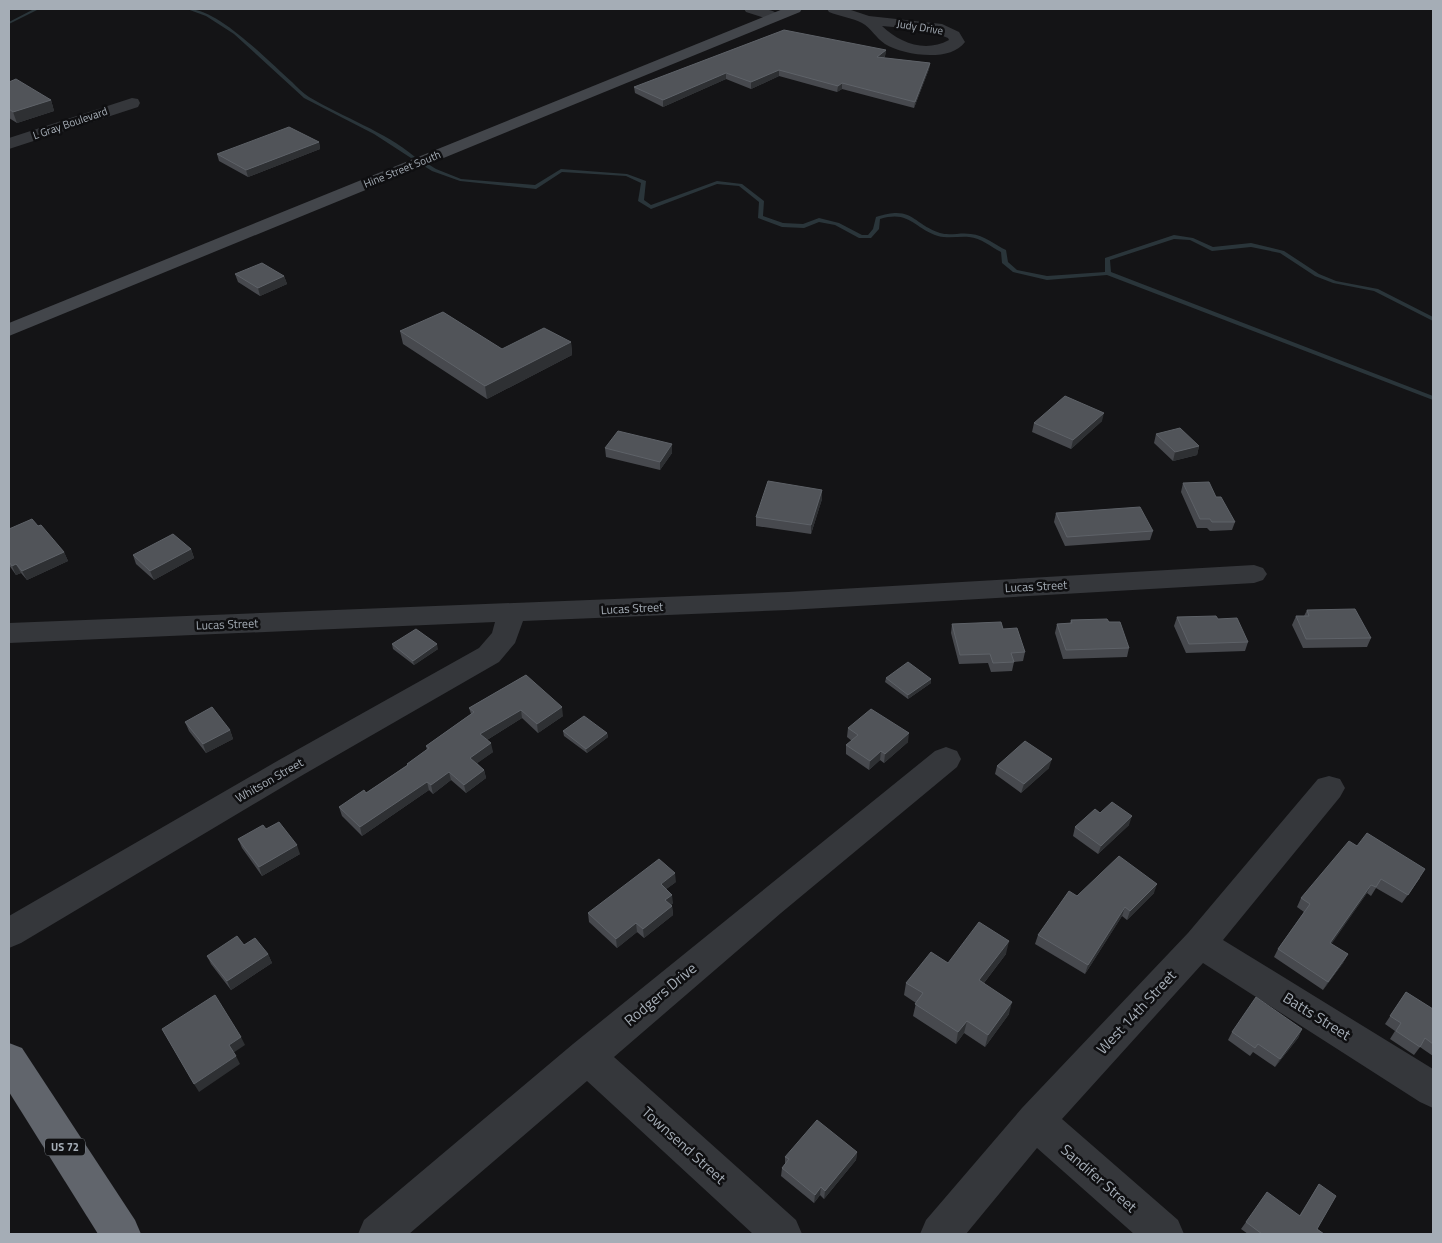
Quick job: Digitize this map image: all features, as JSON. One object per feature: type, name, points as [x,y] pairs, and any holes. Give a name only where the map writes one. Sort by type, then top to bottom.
[{"type":"highway","name":"US 72","points":[[9,1060],[121,1234]]},
{"type":"street","points":[[751,9],[774,17]]},
{"type":"street","name":"Hine Street South","points":[[9,330],[794,9]]},
{"type":"street","name":"Judy Drive","points":[[834,9],[867,20],[942,29],[954,35],[956,42],[948,48],[913,49],[898,45],[867,20]]},
{"type":"street","name":"L Gray Boulevard","points":[[9,144],[132,103]]},
{"type":"street","name":"Lucas Street","points":[[9,633],[788,601],[1254,574]]},
{"type":"street","name":"Whitson Street","points":[[9,933],[290,768],[488,655],[504,636],[512,613]]},
{"type":"street","name":"Rodgers Drive","points":[[378,1234],[768,903],[946,759]]},
{"type":"street","name":"West 14th Street","points":[[940,1234],[1035,1121],[1200,942],[1329,788]]},
{"type":"street","name":"Batts Street","points":[[1200,942],[1433,1090]]},
{"type":"street","name":"Townsend Street","points":[[586,1056],[782,1234]]},
{"type":"street","name":"Sandifer Street","points":[[1035,1121],[1164,1234]]},
{"type":"building","points":[[784,30],[886,50],[877,57],[930,63],[915,102],[842,83],[838,86],[779,70],[751,82],[726,73],[663,100],[634,87]]},
{"type":"building","points":[[16,79],[51,100],[13,112],[9,109],[9,82]]},
{"type":"building","points":[[289,127],[319,142],[246,170],[217,154]]},
{"type":"building","points":[[262,263],[284,276],[258,288],[235,274]]},
{"type":"building","points":[[443,312],[502,349],[544,328],[571,342],[485,386],[400,331]]},
{"type":"building","points":[[1065,396],[1104,413],[1073,440],[1034,423]]},
{"type":"building","points":[[1180,428],[1199,446],[1175,452],[1156,434]]},
{"type":"building","points":[[618,431],[672,444],[660,462],[605,448]]},
{"type":"building","points":[[768,481],[822,490],[811,525],[756,517]]},
{"type":"building","points":[[1209,482],[1216,497],[1221,497],[1235,522],[1212,522],[1210,519],[1200,519],[1183,483]]},
{"type":"building","points":[[1140,507],[1153,531],[1067,537],[1056,513]]},
{"type":"building","points":[[32,519],[38,526],[41,525],[64,552],[22,571],[16,564],[12,566],[9,562],[9,529]]},
{"type":"building","points":[[173,534],[191,549],[150,571],[133,555]]},
{"type":"building","points":[[1355,609],[1371,638],[1306,639],[1296,616],[1309,616],[1307,610]]},
{"type":"building","points":[[1216,616],[1218,619],[1237,618],[1248,642],[1189,644],[1177,617]]},
{"type":"building","points":[[1107,619],[1109,622],[1120,622],[1129,648],[1066,650],[1057,624],[1072,623],[1071,620]]},
{"type":"building","points":[[1001,622],[1003,629],[1017,628],[1025,652],[1011,653],[1014,662],[993,663],[990,654],[960,655],[952,624]]},
{"type":"building","points":[[416,629],[437,644],[413,661],[392,644]]},
{"type":"building","points":[[908,662],[931,679],[908,695],[886,678]]},
{"type":"building","points":[[526,675],[562,707],[537,724],[521,710],[480,734],[491,743],[470,758],[484,770],[464,785],[449,772],[431,785],[427,782],[360,827],[339,807],[364,790],[366,793],[408,765],[429,748],[426,746],[474,712],[469,708]]},
{"type":"building","points":[[212,707],[230,730],[203,744],[185,722]]},
{"type":"building","points":[[871,709],[909,733],[885,754],[881,751],[870,761],[846,745],[858,735],[848,728]]},
{"type":"building","points":[[584,716],[607,733],[586,749],[563,731]]},
{"type":"building","points":[[1025,741],[1052,759],[1024,784],[997,766]]},
{"type":"building","points":[[1112,802],[1132,816],[1101,846],[1075,827],[1095,809],[1100,813]]},
{"type":"building","points":[[279,822],[297,845],[259,867],[238,839],[263,825],[266,829]]},
{"type":"building","points":[[1367,833],[1425,869],[1408,895],[1381,879],[1376,887],[1371,885],[1330,943],[1348,954],[1328,982],[1278,949],[1310,904],[1301,898],[1349,841],[1357,846]]},
{"type":"building","points":[[1119,856],[1157,884],[1130,911],[1125,907],[1088,965],[1038,935],[1069,891],[1077,896]]},
{"type":"building","points":[[659,859],[675,873],[661,884],[672,895],[665,900],[672,906],[643,929],[636,923],[616,939],[588,913]]},
{"type":"building","points":[[979,922],[1009,941],[979,980],[1012,1002],[988,1035],[967,1021],[958,1032],[915,1004],[923,993],[906,983],[931,952],[948,963]]},
{"type":"building","points":[[237,936],[244,945],[255,938],[268,954],[227,981],[207,956]]},
{"type":"building","points":[[1406,992],[1433,1009],[1433,1044],[1425,1038],[1420,1047],[1396,1031],[1401,1023],[1390,1016]]},
{"type":"building","points":[[215,995],[241,1037],[229,1045],[236,1056],[194,1084],[162,1029]]},
{"type":"building","points":[[1256,997],[1302,1029],[1280,1059],[1258,1044],[1255,1048],[1232,1032]]},
{"type":"building","points":[[817,1120],[857,1152],[825,1191],[821,1187],[815,1195],[782,1168],[789,1159],[785,1157]]},
{"type":"building","points":[[1319,1184],[1336,1196],[1317,1229],[1324,1234],[1262,1234],[1246,1222],[1267,1192],[1300,1216]]},
{"type":"waterway","points":[[9,23],[37,9]]},
{"type":"waterway","points":[[189,9],[207,15],[235,33],[306,97],[376,133],[413,157]]},
{"type":"waterway","points":[[426,165],[460,180],[536,187],[561,170],[627,175],[644,182],[641,201],[651,207],[717,182],[740,185],[762,202],[760,217],[782,225],[804,226],[819,220],[837,224],[861,237],[869,237],[876,229],[878,218],[897,214],[904,215],[929,230],[942,235],[969,235],[982,239],[1004,251],[1005,263],[1015,271],[1047,278],[1108,273]]},
{"type":"waterway","points":[[1108,273],[1107,259],[1174,237],[1191,239],[1212,249],[1251,245],[1282,252],[1317,275],[1335,282],[1376,290],[1433,319]]},
{"type":"waterway","points":[[1108,273],[1433,398]]}]
